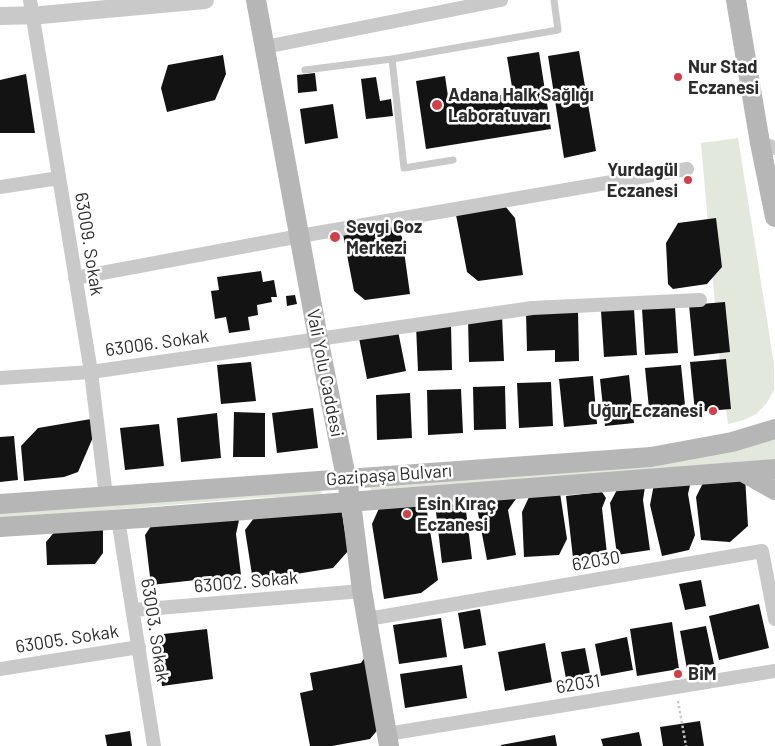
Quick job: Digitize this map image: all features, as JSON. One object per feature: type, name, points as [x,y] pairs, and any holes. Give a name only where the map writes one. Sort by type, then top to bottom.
[{"type":"main road","name":"Vali Yolu Caddesi","points":[[256,0],[318,338],[346,478],[362,590],[388,740]]},
{"type":"main road","points":[[736,0],[767,145],[775,217]]},
{"type":"main road","name":"Gazipaşa Bulvarı","points":[[0,504],[346,478],[651,458],[732,442],[766,432],[775,420]]},
{"type":"main road","name":"Gazipaşa Bulvarı","points":[[0,527],[775,470]]},
{"type":"main road","points":[[743,472],[775,490]]},
{"type":"street","points":[[0,16],[31,8],[204,0]]},
{"type":"street","points":[[265,47],[500,0]]},
{"type":"street","name":"63009. Sokak","points":[[31,8],[92,372],[106,496]]},
{"type":"street","points":[[75,278],[300,236],[687,169]]},
{"type":"street","points":[[0,187],[59,178]]},
{"type":"street","name":"63006. Sokak","points":[[0,378],[92,372],[532,308],[700,300]]},
{"type":"street","name":"63003. Sokak","points":[[118,519],[134,610],[154,746]]},
{"type":"street","name":"62030","points":[[368,619],[762,551],[775,619]]},
{"type":"street","name":"63002. Sokak","points":[[134,610],[362,590]]},
{"type":"street","name":"63005. Sokak","points":[[0,668],[139,647]]},
{"type":"street","name":"62031","points":[[388,740],[775,671]]},
{"type":"lane","points":[[305,70],[392,59],[558,30],[554,0]]},
{"type":"lane","points":[[392,59],[404,168],[453,160]]},
{"type":"path","points":[[677,697],[686,746]]},
{"type":"shaded area","points":[[738,138],[774,365],[774,390],[766,404],[756,414],[744,420],[728,424],[720,363],[701,143]]},
{"type":"shaded area","points":[[775,440],[775,459],[371,492],[370,486],[650,464]]},
{"type":"shaded area","points":[[321,490],[323,496],[254,498],[0,519],[0,512]]},
{"type":"building","points":[[579,51],[596,151],[564,158],[548,56]]},
{"type":"building","points":[[539,52],[551,129],[426,149],[416,81],[445,76],[449,103],[513,93],[507,57]]},
{"type":"building","points":[[223,55],[226,74],[215,100],[167,112],[161,88],[168,65]]},
{"type":"building","points":[[315,73],[317,91],[298,93],[297,75]]},
{"type":"building","points":[[26,74],[35,133],[0,133],[0,80]]},
{"type":"building","points":[[376,77],[380,101],[391,99],[393,116],[366,119],[361,79]]},
{"type":"building","points":[[333,104],[338,138],[305,144],[300,109]]},
{"type":"building","points":[[505,206],[515,218],[523,275],[478,281],[467,272],[456,215]]},
{"type":"building","points":[[716,218],[722,267],[707,284],[673,289],[668,284],[666,243],[678,223]]},
{"type":"building","points":[[392,224],[402,237],[410,294],[365,300],[354,291],[343,234]]},
{"type":"building","points":[[261,271],[263,282],[274,280],[277,297],[271,297],[272,302],[257,305],[258,315],[248,317],[250,330],[229,333],[226,317],[215,319],[211,291],[219,290],[217,277]]},
{"type":"building","points":[[295,295],[297,304],[287,306],[286,296]]},
{"type":"building","points":[[725,302],[730,352],[694,356],[689,305]]},
{"type":"building","points":[[675,307],[678,353],[645,355],[642,309]]},
{"type":"building","points":[[634,309],[637,355],[604,357],[601,311]]},
{"type":"building","points":[[578,311],[579,361],[555,362],[555,350],[527,351],[526,312]]},
{"type":"building","points":[[502,316],[504,361],[469,362],[468,318]]},
{"type":"building","points":[[451,325],[452,370],[418,371],[416,326]]},
{"type":"building","points":[[397,326],[406,371],[367,379],[358,333]]},
{"type":"building","points":[[726,359],[731,409],[695,412],[690,362]]},
{"type":"building","points":[[251,362],[256,401],[221,404],[217,365]]},
{"type":"building","points":[[681,365],[686,415],[650,419],[645,368]]},
{"type":"building","points":[[629,375],[634,423],[605,426],[600,379]]},
{"type":"building","points":[[593,376],[597,424],[564,427],[559,379]]},
{"type":"building","points":[[551,382],[553,426],[519,428],[517,383]]},
{"type":"building","points":[[505,386],[506,429],[474,430],[473,387]]},
{"type":"building","points":[[461,389],[463,433],[428,435],[427,390]]},
{"type":"building","points":[[410,393],[412,438],[377,440],[376,395]]},
{"type":"building","points":[[313,408],[318,448],[277,453],[272,413]]},
{"type":"building","points":[[234,412],[265,413],[265,457],[233,457]]},
{"type":"building","points":[[217,413],[221,458],[181,462],[177,418]]},
{"type":"building","points":[[91,419],[94,435],[78,472],[64,477],[24,481],[21,446],[38,428]]},
{"type":"building","points":[[159,424],[164,466],[125,470],[120,428]]},
{"type":"building","points":[[14,436],[18,480],[0,482],[0,437]]},
{"type":"building","points":[[692,476],[688,494],[695,535],[689,550],[662,556],[650,505],[654,484]]},
{"type":"building","points":[[745,477],[748,526],[730,542],[701,540],[696,497],[705,479]]},
{"type":"building","points":[[646,480],[643,500],[650,550],[617,555],[610,503],[620,484]]},
{"type":"building","points":[[602,492],[606,498],[602,508],[607,554],[573,558],[566,496]]},
{"type":"building","points":[[560,493],[567,539],[559,555],[524,557],[522,512],[529,497]]},
{"type":"building","points":[[484,495],[518,496],[508,510],[516,555],[487,560],[477,508]]},
{"type":"building","points":[[425,499],[438,580],[421,593],[384,599],[372,524],[380,506]]},
{"type":"building","points":[[445,499],[474,499],[466,511],[472,559],[442,563],[436,512]]},
{"type":"building","points":[[340,501],[348,551],[333,568],[253,581],[245,530],[257,514]]},
{"type":"building","points":[[241,511],[236,534],[241,575],[151,585],[145,535],[155,520]]},
{"type":"building","points":[[103,529],[103,553],[95,564],[47,565],[46,542],[56,530]]},
{"type":"building","points":[[701,580],[706,606],[685,610],[679,584]]},
{"type":"building","points":[[759,604],[769,648],[719,660],[709,616]]},
{"type":"building","points":[[480,609],[486,645],[464,649],[458,613]]},
{"type":"building","points":[[441,618],[447,657],[399,664],[393,625]]},
{"type":"building","points":[[672,622],[679,669],[637,676],[630,629]]},
{"type":"building","points":[[706,626],[714,664],[687,669],[680,631]]},
{"type":"building","points":[[207,629],[213,679],[162,686],[155,635]]},
{"type":"building","points":[[627,637],[633,670],[601,676],[595,644]]},
{"type":"building","points":[[545,643],[552,682],[505,691],[498,652]]},
{"type":"building","points":[[585,648],[591,679],[567,684],[561,652]]},
{"type":"building","points":[[367,654],[380,727],[370,739],[332,746],[310,746],[300,693],[313,690],[310,673],[361,663]]},
{"type":"building","points":[[462,665],[467,698],[405,708],[400,674]]},
{"type":"building","points":[[700,721],[704,746],[663,746],[660,727]]},
{"type":"building","points":[[130,731],[132,746],[107,746],[105,735]]},
{"type":"building","points":[[639,732],[642,746],[603,746],[601,739]]},
{"type":"building","points":[[555,735],[557,746],[501,746],[501,745]]},
{"type":"place","name":"Nur Stad Eczanesi","points":[[678,77]]},
{"type":"place","name":"Adana Halk Sağlığı Laboratuvarı","points":[[437,105]]},
{"type":"place","name":"Yurdagül Eczanesi","points":[[688,180]]},
{"type":"place","name":"Sevgi Goz Merkezi","points":[[335,237]]},
{"type":"place","name":"Uğur Eczanesi","points":[[713,411]]},
{"type":"place","name":"Esin Kıraç Eczanesi","points":[[407,514]]},
{"type":"place","name":"BiM","points":[[678,674]]}]
